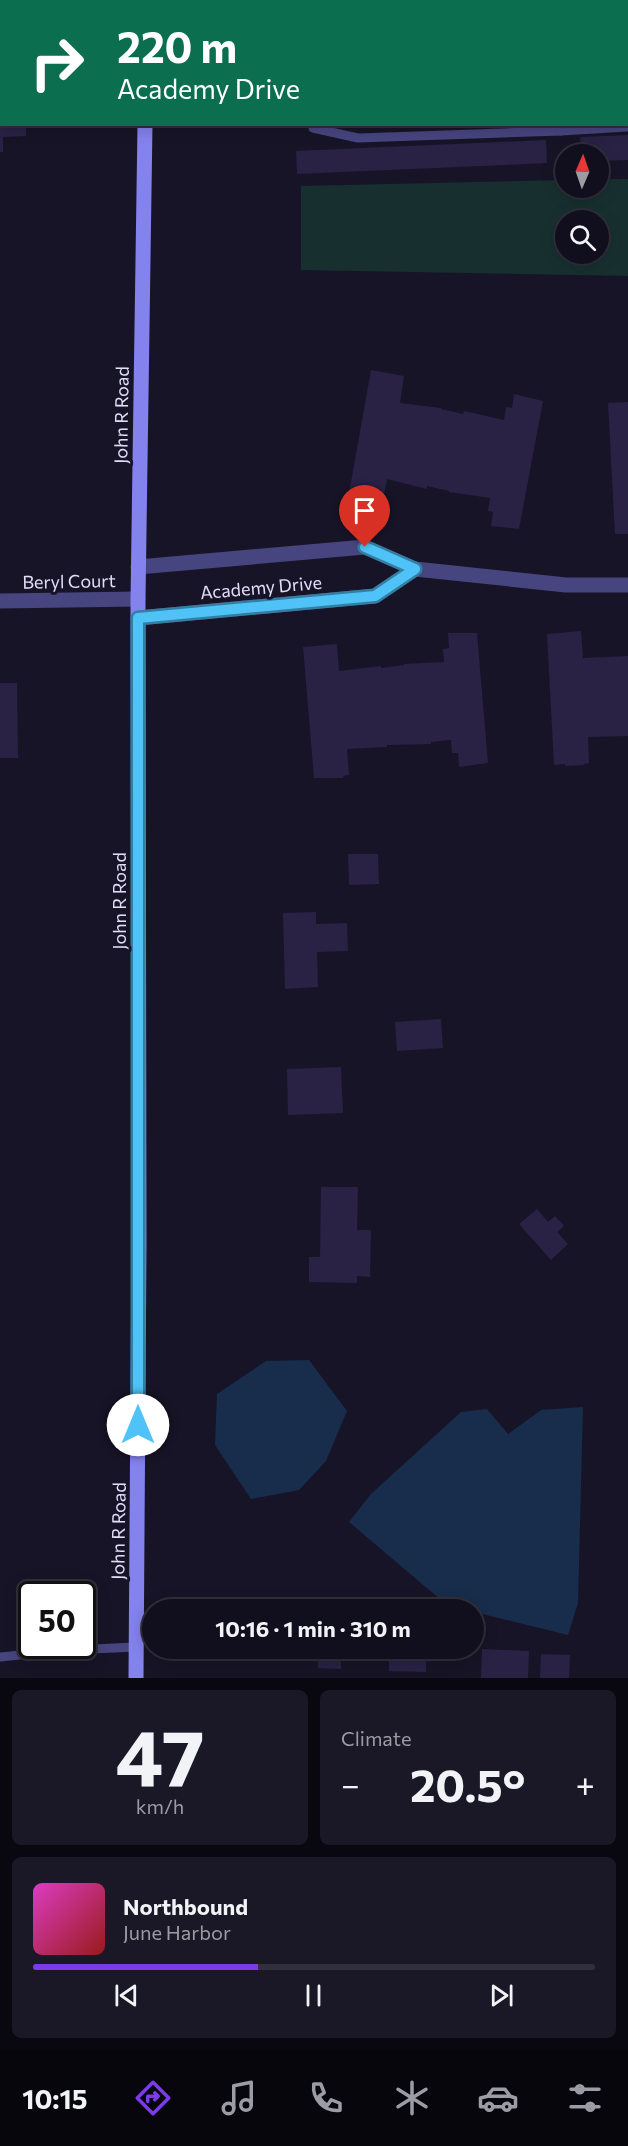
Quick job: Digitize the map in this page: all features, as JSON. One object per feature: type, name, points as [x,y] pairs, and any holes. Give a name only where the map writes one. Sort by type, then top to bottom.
[{"type":"main road","name":"John R Road","points":[[136,1678],[139,1242],[138,567],[145,126]]},
{"type":"street","name":"Academy Drive","points":[[138,567],[365,547],[415,569],[566,585],[628,585]]},
{"type":"street","name":"Academy Drive","points":[[138,618],[375,596],[415,569]]},
{"type":"street","name":"Beryl Court","points":[[0,601],[138,599]]},
{"type":"lane","points":[[313,126],[313,128],[358,138],[628,127]]},
{"type":"lane","points":[[0,1657],[70,1650],[136,1647]]},
{"type":"green space","points":[[609,179],[628,179],[628,276],[301,270],[301,186],[555,180],[555,198],[609,198]]},
{"type":"water","points":[[309,1360],[347,1411],[326,1461],[299,1490],[251,1499],[215,1445],[217,1394],[266,1361]]},
{"type":"water","points":[[583,1407],[578,1603],[568,1635],[484,1614],[484,1599],[440,1599],[349,1522],[371,1494],[461,1412],[487,1409],[508,1434],[541,1410]]},
{"type":"building","points":[[0,126],[26,126],[26,136],[3,137],[3,152],[0,152]]},
{"type":"building","points":[[628,135],[628,160],[609,161],[609,144],[580,144],[580,137]]},
{"type":"building","points":[[546,140],[547,163],[297,174],[296,151]]},
{"type":"building","points":[[371,370],[404,376],[400,403],[441,408],[463,414],[464,411],[504,420],[506,407],[512,408],[514,394],[543,401],[519,529],[491,526],[493,512],[488,511],[490,498],[427,486],[427,489],[387,479],[382,506],[377,505],[376,507],[348,499]]},
{"type":"building","points":[[628,402],[628,534],[615,534],[608,403]]},
{"type":"building","points":[[581,631],[583,658],[628,656],[628,736],[588,737],[589,763],[554,765],[547,634]]},
{"type":"building","points":[[448,633],[477,633],[488,763],[459,767],[458,753],[452,753],[451,740],[431,742],[431,744],[387,745],[387,747],[347,749],[349,775],[343,776],[344,778],[314,778],[303,647],[337,644],[339,671],[444,662],[443,649],[449,648]]},
{"type":"building","points":[[0,683],[17,683],[18,758],[0,758]]},
{"type":"building","points":[[348,854],[378,854],[379,884],[349,885]]},
{"type":"building","points":[[316,912],[316,924],[347,923],[348,951],[317,952],[318,987],[285,989],[283,913]]},
{"type":"building","points":[[441,1019],[443,1048],[397,1051],[395,1022]]},
{"type":"building","points":[[341,1067],[343,1113],[288,1115],[287,1069]]},
{"type":"building","points":[[321,1187],[358,1187],[357,1230],[371,1230],[370,1277],[357,1276],[357,1283],[309,1282],[309,1257],[320,1257]]},
{"type":"building","points":[[537,1209],[548,1222],[555,1216],[564,1226],[557,1232],[568,1244],[551,1260],[519,1224]]},
{"type":"building","points":[[484,1649],[529,1651],[528,1678],[481,1678]]},
{"type":"building","points":[[541,1654],[570,1655],[569,1678],[540,1678]]},
{"type":"building","points":[[318,1659],[368,1659],[368,1661],[341,1660],[341,1669],[318,1668]]},
{"type":"building","points":[[389,1659],[426,1659],[426,1672],[389,1671]]},
{"type":"route","points":[[138,1425],[138,618],[375,596],[415,569],[365,547]]}]
